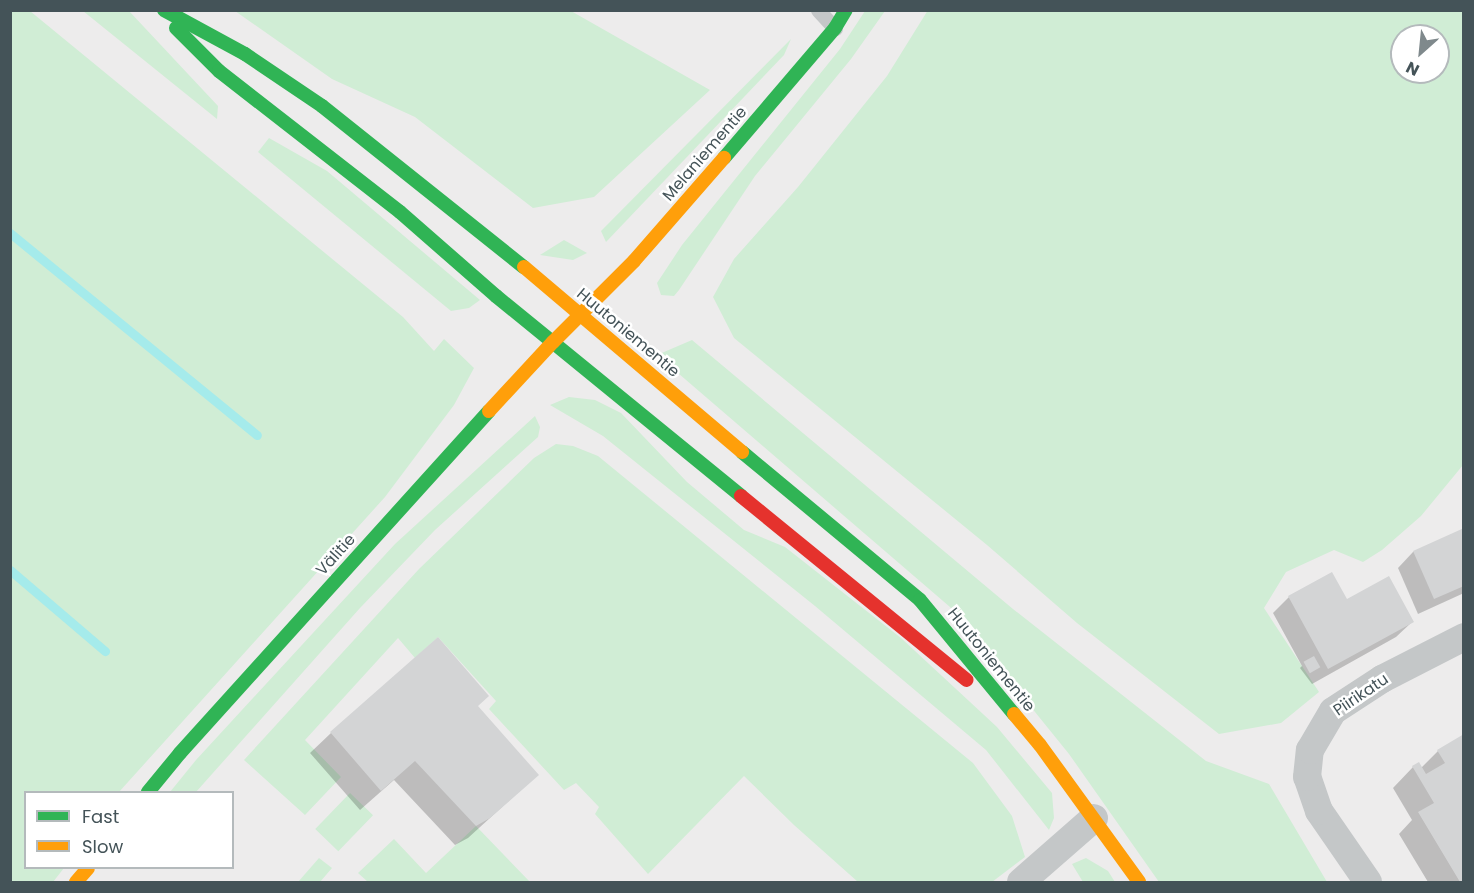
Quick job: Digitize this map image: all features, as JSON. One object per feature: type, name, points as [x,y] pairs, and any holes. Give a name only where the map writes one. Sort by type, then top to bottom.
[{"type":"main road","name":"Huutoniementie","points":[[159,10],[219,71],[400,212],[553,342],[855,586],[1028,731]]},
{"type":"main road","name":"Huutoniementie","points":[[164,10],[245,54],[322,106],[582,314],[639,366],[920,600],[1028,731],[1139,882]]},
{"type":"main road","name":"Melaniementie","points":[[553,342],[634,261],[835,28],[846,10]]},
{"type":"main road","name":"Välitie","points":[[149,791],[259,665],[553,342]]},
{"type":"main road","points":[[76,882],[86,869]]},
{"type":"street","name":"Piirikatu","points":[[1368,882],[1320,811],[1308,777],[1310,750],[1333,711],[1382,679],[1464,637]]},
{"type":"street","points":[[1021,882],[1094,818]]},
{"type":"lane","points":[[819,10],[835,28]]},
{"type":"green space","points":[[928,10],[1463,11],[1463,465],[1421,516],[1382,550],[1363,562],[1334,550],[1286,572],[1264,608],[1319,692],[1281,723],[1219,734],[1077,623],[987,545],[734,338],[713,297],[734,259],[798,187],[887,76]]},
{"type":"green space","points":[[10,11],[30,11],[403,317],[434,351],[444,339],[474,368],[454,405],[385,497],[120,791],[24,791],[24,869],[63,869],[53,882],[10,882]]},
{"type":"green space","points":[[83,11],[129,11],[218,106],[217,119]]},
{"type":"green space","points":[[235,11],[571,11],[710,90],[594,197],[533,208],[415,117],[332,79]]},
{"type":"green space","points":[[865,11],[885,11],[851,59],[755,176],[679,290],[674,296],[661,295],[657,283],[682,245],[840,49]]},
{"type":"green space","points":[[791,39],[784,55],[606,242],[601,231]]},
{"type":"green space","points":[[269,138],[327,171],[480,300],[469,308],[451,311],[258,152]]},
{"type":"green space","points":[[564,240],[587,253],[573,260],[540,255]]},
{"type":"green space","points":[[692,340],[1013,609],[1206,761],[1269,784],[1327,882],[1159,882],[1069,754],[950,607],[657,355]]},
{"type":"green space","points":[[569,397],[595,400],[621,413],[687,482],[744,530],[785,547],[901,638],[997,727],[1052,793],[1054,818],[1049,830],[986,750],[815,606],[603,436],[550,405]]},
{"type":"green space","points":[[535,416],[540,427],[538,437],[435,530],[360,608],[197,791],[171,791],[196,760],[395,544]]},
{"type":"green space","points":[[556,444],[573,446],[598,456],[973,763],[1012,816],[1025,857],[992,882],[858,882],[794,825],[744,776],[648,874],[595,814],[599,807],[576,783],[564,790],[489,709],[496,701],[438,637],[415,658],[398,638],[305,740],[341,777],[305,815],[244,760],[419,569],[534,458]]},
{"type":"green space","points":[[350,793],[373,815],[338,851],[315,829]]},
{"type":"green space","points":[[476,826],[530,882],[368,882],[358,873],[394,839],[426,873]]},
{"type":"green space","points":[[319,858],[332,868],[320,882],[298,882]]},
{"type":"green space","points":[[1086,858],[1108,871],[1115,882],[1083,882],[1072,864]]},
{"type":"building","points":[[1464,528],[1464,586],[1434,599],[1413,551]]},
{"type":"building","points":[[1332,572],[1347,599],[1389,576],[1414,622],[1328,669],[1288,596]]},
{"type":"building","points":[[438,637],[489,696],[478,706],[539,775],[490,818],[476,826],[415,761],[381,791],[330,732]]},
{"type":"building","points":[[1314,656],[1320,667],[1310,673],[1304,662]]},
{"type":"building","points":[[1464,734],[1464,882],[1460,882],[1418,812],[1434,803],[1412,766],[1419,762],[1426,774],[1445,763],[1437,750]]},
{"type":"waterway","points":[[10,233],[257,435]]},
{"type":"waterway","points":[[10,570],[105,651]]},
{"type":"traffic: fast","points":[[164,10],[245,54],[322,106],[524,267]]},
{"type":"traffic: fast","points":[[724,158],[835,28],[846,10]]},
{"type":"traffic: fast","points":[[176,28],[219,71],[400,212],[496,296],[741,496]]},
{"type":"traffic: fast","points":[[149,791],[180,753],[489,411]]},
{"type":"traffic: fast","points":[[742,452],[920,600],[1014,714]]},
{"type":"traffic: slow","points":[[489,411],[553,342],[634,261],[724,158]]},
{"type":"traffic: slow","points":[[524,267],[742,452]]},
{"type":"traffic: slow","points":[[1014,714],[1040,745],[1139,882]]},
{"type":"traffic: slow","points":[[76,882],[87,869]]},
{"type":"traffic: jam","points":[[741,496],[967,680]]}]
